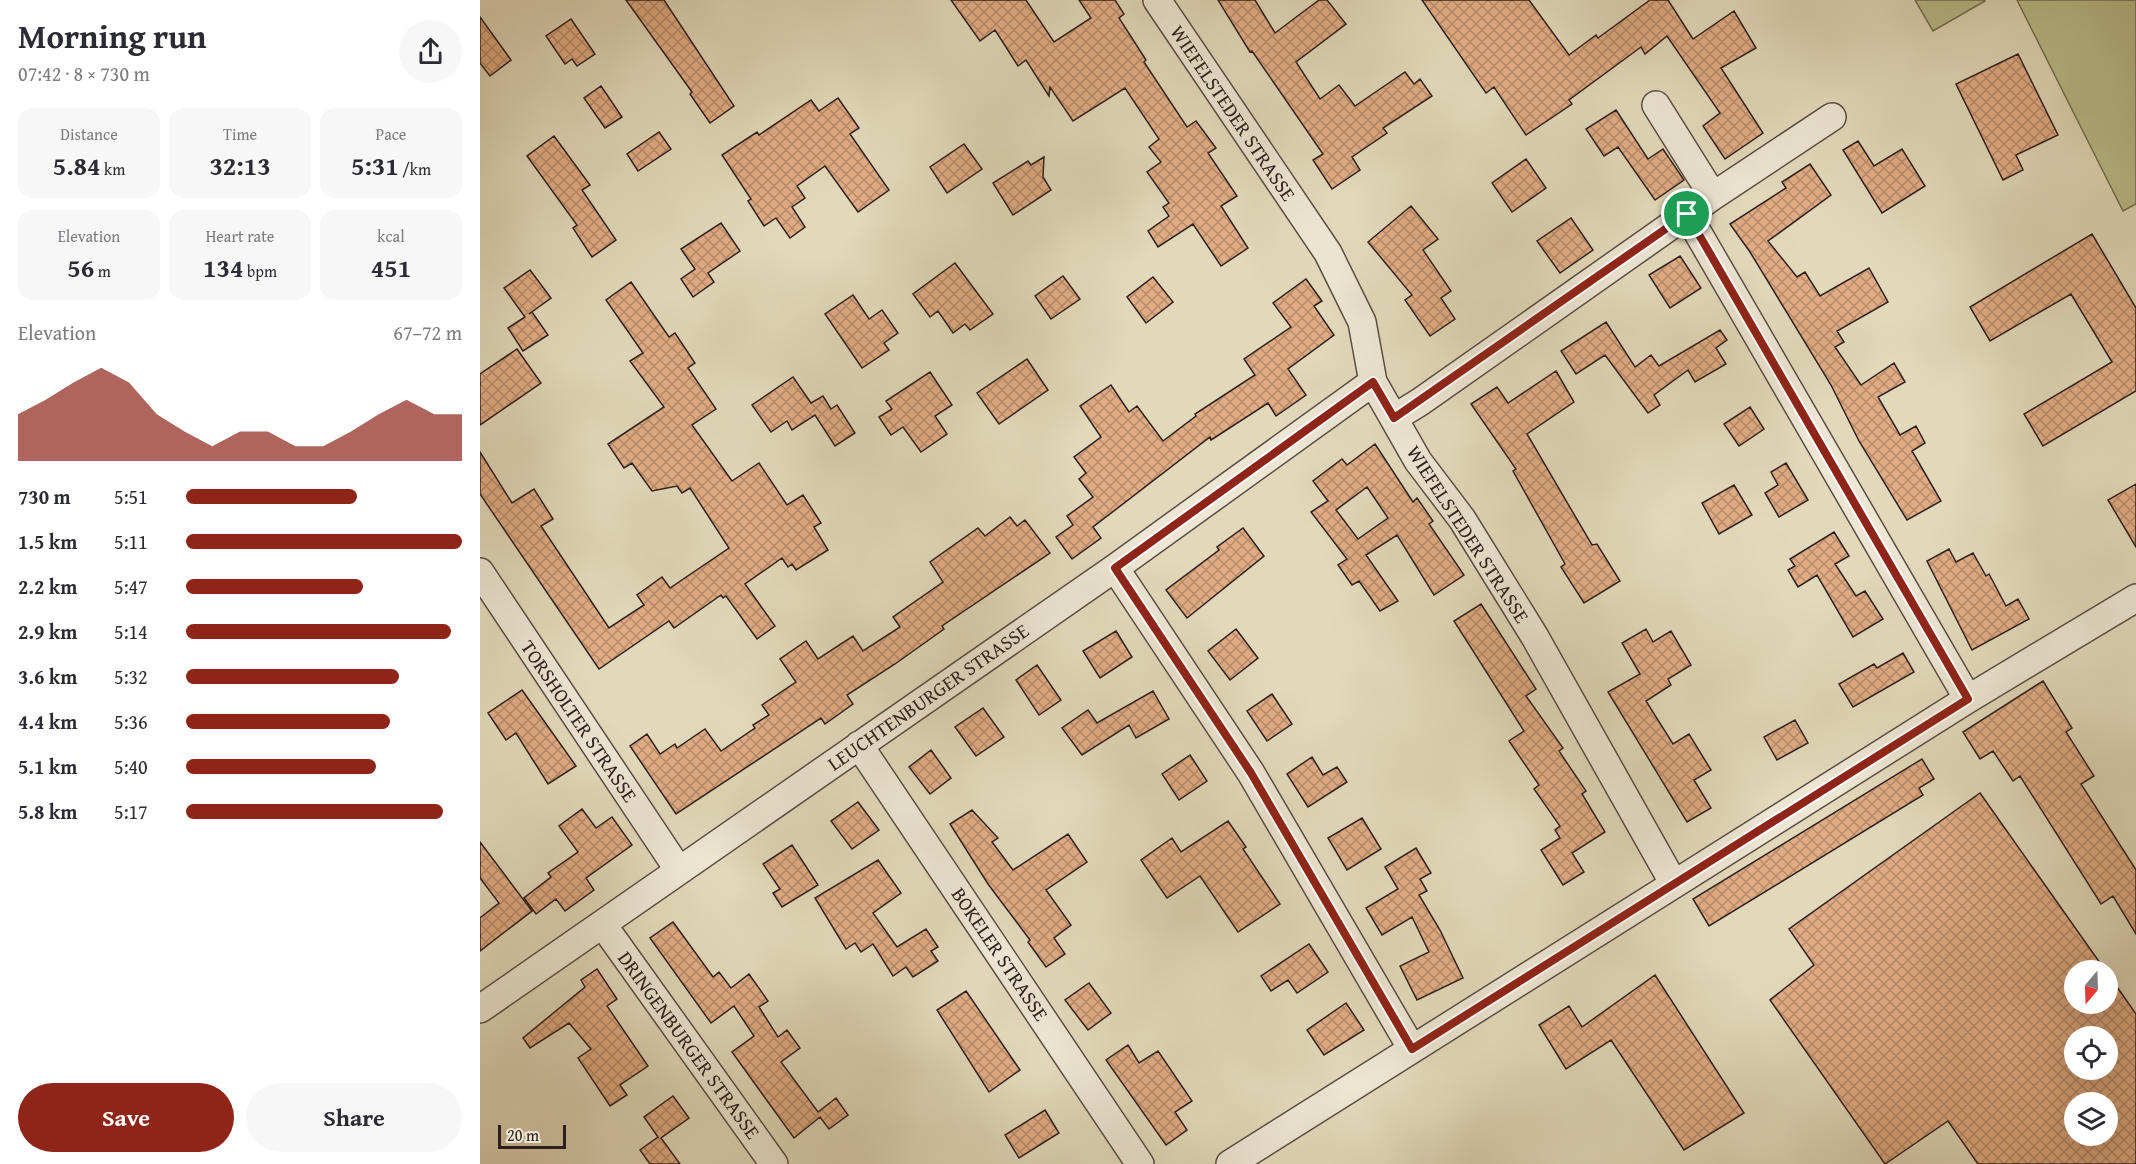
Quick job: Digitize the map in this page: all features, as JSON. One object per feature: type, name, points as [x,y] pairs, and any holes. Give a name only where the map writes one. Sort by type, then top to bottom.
[{"type":"street","name":"WIEFELSTEDER STRASSE","points":[[1156,0],[1328,253],[1362,322],[1373,382],[1418,461],[1462,519],[1535,637],[1674,884]]},
{"type":"street","points":[[1656,105],[1713,196]]},
{"type":"street","points":[[1394,418],[1713,196],[1832,117]]},
{"type":"street","points":[[1687,214],[1968,699]]},
{"type":"street","name":"LEUCHTENBURGER STRASSE","points":[[480,1009],[603,925],[678,869],[1115,568],[1373,382]]},
{"type":"street","points":[[1115,568],[1251,773],[1412,1049]]},
{"type":"street","name":"TORSHOLTER STRASSE","points":[[480,572],[678,869]]},
{"type":"street","points":[[1230,1164],[1968,699],[2136,598]]},
{"type":"street","name":"BOKELER STRASSE","points":[[859,745],[1140,1164]]},
{"type":"street","name":"DRINGENBURGER STRASSE","points":[[603,925],[774,1164]]},
{"type":"green space","points":[[1915,0],[1985,0],[1985,1],[1933,31]]},
{"type":"green space","points":[[2017,0],[2136,0],[2136,204],[2123,211]]},
{"type":"building","points":[[626,0],[664,0],[734,106],[710,123],[690,94],[692,92]]},
{"type":"building","points":[[951,0],[1026,0],[1054,42],[1091,18],[1079,0],[1115,0],[1124,14],[1119,18],[1146,60],[1144,62],[1187,127],[1196,121],[1216,148],[1208,153],[1237,196],[1221,206],[1248,248],[1221,266],[1193,224],[1158,247],[1148,231],[1169,216],[1163,207],[1169,203],[1147,172],[1161,162],[1149,147],[1159,139],[1125,88],[1073,121],[1050,87],[1049,96],[1026,60],[1018,66],[995,30],[980,41]]},
{"type":"building","points":[[1218,0],[1255,0],[1275,33],[1319,0],[1327,0],[1346,24],[1296,62],[1320,99],[1339,85],[1355,106],[1405,72],[1414,84],[1420,79],[1432,96],[1383,128],[1387,133],[1352,157],[1360,170],[1332,189],[1313,160],[1323,154],[1252,51],[1250,52]]},
{"type":"building","points":[[1422,0],[1529,0],[1569,55],[1596,35],[1598,38],[1650,0],[1668,0],[1693,39],[1734,11],[1756,48],[1721,68],[1763,133],[1725,159],[1703,126],[1720,113],[1667,36],[1645,54],[1641,47],[1569,100],[1572,104],[1526,135],[1494,87],[1486,93]]},
{"type":"building","points":[[480,17],[511,60],[490,76],[480,63]]},
{"type":"building","points":[[571,19],[595,54],[577,66],[572,59],[565,64],[546,36]]},
{"type":"building","points":[[2018,54],[2058,135],[2016,155],[2023,170],[2003,180],[1956,84]]},
{"type":"building","points":[[601,86],[622,117],[605,128],[584,98]]},
{"type":"building","points":[[838,98],[859,128],[850,134],[889,190],[858,212],[825,166],[797,186],[805,198],[792,207],[805,227],[790,238],[776,218],[764,226],[748,201],[751,199],[722,155],[757,132],[759,135],[811,100],[819,111]]},
{"type":"building","points":[[1616,110],[1648,159],[1663,149],[1684,180],[1655,200],[1618,147],[1604,156],[1586,129]]},
{"type":"building","points":[[659,132],[671,149],[638,171],[627,154]]},
{"type":"building","points":[[554,136],[590,185],[582,190],[616,240],[592,257],[573,228],[577,225],[527,156]]},
{"type":"building","points":[[1858,141],[1874,166],[1902,149],[1925,186],[1882,213],[1843,150]]},
{"type":"building","points":[[964,144],[982,169],[947,193],[930,167]]},
{"type":"building","points":[[1044,157],[1043,177],[1051,190],[1013,215],[993,183],[1028,161],[1031,165]]},
{"type":"building","points":[[1526,159],[1546,188],[1512,212],[1492,183]]},
{"type":"building","points":[[1810,164],[1831,195],[1768,241],[1797,277],[1805,272],[1820,296],[1869,268],[1888,302],[1837,331],[1844,342],[1835,347],[1861,385],[1894,363],[1905,382],[1878,397],[1900,435],[1916,426],[1925,443],[1912,451],[1941,501],[1907,520],[1859,441],[1831,385],[1750,252],[1730,224],[1786,188],[1782,182]]},
{"type":"building","points":[[1411,206],[1438,239],[1423,250],[1451,291],[1441,298],[1455,319],[1430,336],[1405,300],[1412,295],[1368,242]]},
{"type":"building","points":[[1571,218],[1593,250],[1560,273],[1537,241]]},
{"type":"building","points":[[721,223],[740,251],[708,273],[714,282],[693,297],[681,279],[695,269],[681,249]]},
{"type":"building","points":[[2092,234],[2136,308],[2136,391],[2043,446],[2024,414],[2112,362],[2071,294],[1990,341],[1970,307]]},
{"type":"building","points":[[1680,256],[1701,288],[1670,308],[1649,275]]},
{"type":"building","points":[[955,263],[993,314],[970,330],[965,324],[953,333],[938,311],[930,317],[913,294]]},
{"type":"building","points":[[530,270],[551,298],[529,314],[532,312],[548,335],[523,351],[508,328],[525,317],[504,288]]},
{"type":"building","points":[[1063,276],[1080,299],[1051,319],[1035,296]]},
{"type":"building","points":[[1153,277],[1173,302],[1146,323],[1127,297]]},
{"type":"building","points":[[1306,279],[1322,301],[1314,306],[1334,335],[1288,369],[1306,395],[1276,416],[1268,403],[1211,440],[1210,437],[1093,527],[1101,538],[1072,559],[1056,537],[1073,525],[1067,516],[1093,497],[1079,479],[1086,473],[1074,457],[1101,437],[1080,406],[1111,385],[1129,412],[1137,406],[1163,441],[1196,416],[1195,414],[1255,375],[1244,359],[1291,327],[1273,303]]},
{"type":"building","points":[[631,282],[669,337],[675,333],[695,363],[688,368],[716,409],[692,425],[732,481],[759,463],[787,505],[803,495],[821,523],[814,527],[828,550],[796,570],[792,564],[788,567],[782,558],[745,584],[775,626],[757,639],[726,596],[723,598],[721,595],[674,628],[669,621],[599,669],[480,494],[480,452],[512,503],[534,489],[553,519],[541,526],[609,628],[644,605],[637,595],[662,577],[670,588],[729,548],[690,488],[682,493],[677,486],[652,491],[632,463],[624,468],[608,444],[664,407],[630,361],[643,353],[606,300]]},
{"type":"building","points":[[853,295],[869,319],[882,310],[898,333],[884,343],[889,350],[862,368],[825,314]]},
{"type":"building","points":[[1606,322],[1635,367],[1651,355],[1659,366],[1720,330],[1727,340],[1716,348],[1726,364],[1695,382],[1688,370],[1654,395],[1660,405],[1648,413],[1605,355],[1576,374],[1561,351]]},
{"type":"building","points":[[517,349],[541,383],[480,425],[480,374]]},
{"type":"building","points":[[1027,359],[1048,390],[999,424],[977,393]]},
{"type":"building","points":[[1556,371],[1574,402],[1527,434],[1592,545],[1597,544],[1620,581],[1584,603],[1561,567],[1565,564],[1513,471],[1516,469],[1471,404],[1497,387],[1508,403]]},
{"type":"building","points":[[930,372],[952,405],[935,416],[947,434],[921,452],[903,427],[891,435],[879,417],[892,409],[886,401]]},
{"type":"building","points":[[793,377],[811,403],[823,396],[831,409],[837,405],[855,433],[835,446],[815,415],[792,430],[787,421],[771,432],[752,405]]},
{"type":"building","points":[[1750,407],[1764,429],[1739,446],[1724,424]]},
{"type":"building","points":[[1375,444],[1413,502],[1417,498],[1433,521],[1429,524],[1464,575],[1434,595],[1397,535],[1366,555],[1398,601],[1380,611],[1359,581],[1352,585],[1338,565],[1347,559],[1311,512],[1328,501],[1313,481],[1342,459],[1347,465]],"holes":[[[1367,487],[1388,518],[1358,539],[1336,510]]]},
{"type":"building","points":[[1786,463],[1808,500],[1779,517],[1765,493],[1778,485],[1771,472]]},
{"type":"building","points":[[2136,484],[2136,547],[2108,500]]},
{"type":"building","points":[[1734,485],[1752,515],[1719,534],[1702,503]]},
{"type":"building","points":[[1010,517],[1017,526],[1025,520],[1050,553],[942,626],[944,629],[895,664],[847,695],[853,704],[825,724],[821,718],[676,814],[630,746],[647,734],[660,754],[675,744],[677,748],[705,729],[721,751],[755,728],[753,725],[769,715],[762,705],[796,682],[780,659],[806,641],[818,659],[853,636],[863,651],[900,627],[893,617],[943,582],[930,562],[978,528],[985,536]]},
{"type":"building","points":[[1243,528],[1264,556],[1187,618],[1166,590],[1219,550],[1217,547]]},
{"type":"building","points":[[1834,532],[1849,556],[1835,564],[1856,596],[1865,591],[1883,619],[1853,637],[1817,575],[1798,587],[1788,570],[1795,566],[1790,559]]},
{"type":"building","points":[[1949,549],[1956,562],[1973,553],[1986,576],[1989,574],[2006,606],[2018,599],[2029,619],[1972,650],[1927,561]]},
{"type":"building","points":[[1481,604],[1536,689],[1526,696],[1563,748],[1559,751],[1586,791],[1582,794],[1605,832],[1572,853],[1584,872],[1563,885],[1541,850],[1560,838],[1555,830],[1560,826],[1534,789],[1539,785],[1509,741],[1524,731],[1454,621]]},
{"type":"building","points":[[1236,629],[1258,658],[1230,680],[1208,651]]},
{"type":"building","points":[[1646,629],[1653,642],[1671,631],[1691,665],[1668,679],[1671,685],[1646,701],[1673,744],[1689,734],[1711,770],[1694,780],[1711,808],[1687,822],[1608,692],[1640,674],[1622,643]]},
{"type":"building","points":[[1116,631],[1132,657],[1100,678],[1083,651]]},
{"type":"building","points":[[1903,653],[1914,672],[1853,707],[1839,684],[1874,664],[1877,668]]},
{"type":"building","points":[[1037,665],[1061,700],[1039,715],[1016,680]]},
{"type":"building","points":[[2043,681],[2072,728],[2066,732],[2094,776],[2081,784],[2136,870],[2136,934],[2113,896],[2101,904],[2020,776],[2013,781],[1993,751],[1980,759],[1963,732]]},
{"type":"building","points":[[522,690],[576,766],[548,784],[516,733],[506,740],[488,713]]},
{"type":"building","points":[[1153,691],[1169,719],[1136,738],[1129,725],[1082,755],[1062,728],[1088,710],[1097,723]]},
{"type":"building","points":[[1272,694],[1292,724],[1267,741],[1247,711]]},
{"type":"building","points":[[983,708],[1004,737],[976,756],[955,727]]},
{"type":"building","points":[[1795,720],[1808,743],[1777,760],[1764,737]]},
{"type":"building","points":[[931,750],[951,778],[930,794],[909,767]]},
{"type":"building","points":[[1190,755],[1207,781],[1179,800],[1162,774]]},
{"type":"building","points":[[1312,757],[1323,775],[1337,767],[1347,782],[1308,807],[1287,774]]},
{"type":"building","points":[[1922,759],[1934,779],[1919,788],[1923,795],[1709,926],[1693,899]]},
{"type":"building","points":[[1980,793],[2098,960],[2064,960],[2064,1014],[2118,1014],[2118,988],[2136,1014],[2136,1164],[1978,1164],[1948,1121],[1885,1164],[1770,1000],[1814,965],[1789,929]]},
{"type":"building","points":[[858,802],[879,830],[852,849],[831,821]]},
{"type":"building","points":[[582,809],[596,828],[612,817],[632,845],[586,878],[594,890],[565,911],[556,899],[536,914],[524,898],[551,877],[548,873],[578,852],[559,826]]},
{"type":"building","points":[[972,810],[998,838],[992,842],[1013,870],[1068,834],[1087,862],[1046,890],[1071,925],[1054,938],[1065,954],[1046,967],[1028,942],[1030,940],[988,884],[950,824]]},
{"type":"building","points":[[1362,818],[1381,849],[1347,870],[1328,838]]},
{"type":"building","points":[[1228,821],[1246,847],[1243,849],[1280,904],[1238,932],[1200,876],[1167,898],[1141,860],[1172,838],[1181,852]]},
{"type":"building","points":[[480,842],[532,911],[480,951],[480,918],[499,903],[480,878]]},
{"type":"building","points":[[792,845],[818,885],[782,907],[773,893],[780,889],[763,864]]},
{"type":"building","points":[[1416,848],[1431,873],[1420,879],[1427,891],[1419,895],[1440,930],[1463,978],[1417,1000],[1400,966],[1429,952],[1412,917],[1382,935],[1366,908],[1398,889],[1385,867]]},
{"type":"building","points":[[878,860],[901,893],[873,913],[897,947],[926,929],[938,947],[931,951],[938,961],[913,977],[906,967],[893,976],[873,944],[861,952],[855,943],[846,949],[815,898]]},
{"type":"building","points":[[673,922],[713,977],[719,972],[731,988],[749,974],[768,1001],[759,1007],[778,1037],[787,1030],[800,1048],[781,1062],[818,1112],[836,1098],[848,1115],[829,1129],[820,1117],[794,1138],[732,1052],[754,1036],[734,1006],[711,1023],[650,938]]},
{"type":"building","points":[[1309,944],[1328,972],[1297,993],[1288,980],[1271,991],[1261,976]]},
{"type":"building","points":[[597,969],[617,999],[607,1006],[648,1066],[620,1085],[627,1095],[610,1106],[578,1058],[591,1049],[569,1023],[530,1048],[523,1038],[585,987],[581,980]]},
{"type":"building","points":[[1655,975],[1744,1113],[1684,1150],[1611,1040],[1566,1069],[1539,1025],[1569,1006],[1582,1027]]},
{"type":"building","points":[[1089,983],[1111,1013],[1088,1030],[1065,1000]]},
{"type":"building","points":[[966,991],[1020,1070],[989,1092],[937,1010]]},
{"type":"building","points":[[1346,1003],[1364,1030],[1324,1055],[1307,1030]]},
{"type":"building","points":[[1128,1045],[1139,1063],[1158,1051],[1192,1101],[1175,1112],[1187,1130],[1166,1145],[1106,1060]]},
{"type":"building","points":[[673,1096],[689,1118],[661,1138],[680,1164],[650,1164],[640,1150],[658,1137],[644,1117]]},
{"type":"building","points":[[1045,1110],[1059,1133],[1019,1158],[1005,1135]]},
{"type":"route","points":[[1687,214],[1968,699],[1412,1049],[1251,773],[1115,568],[1373,382],[1394,418],[1687,214]]}]
